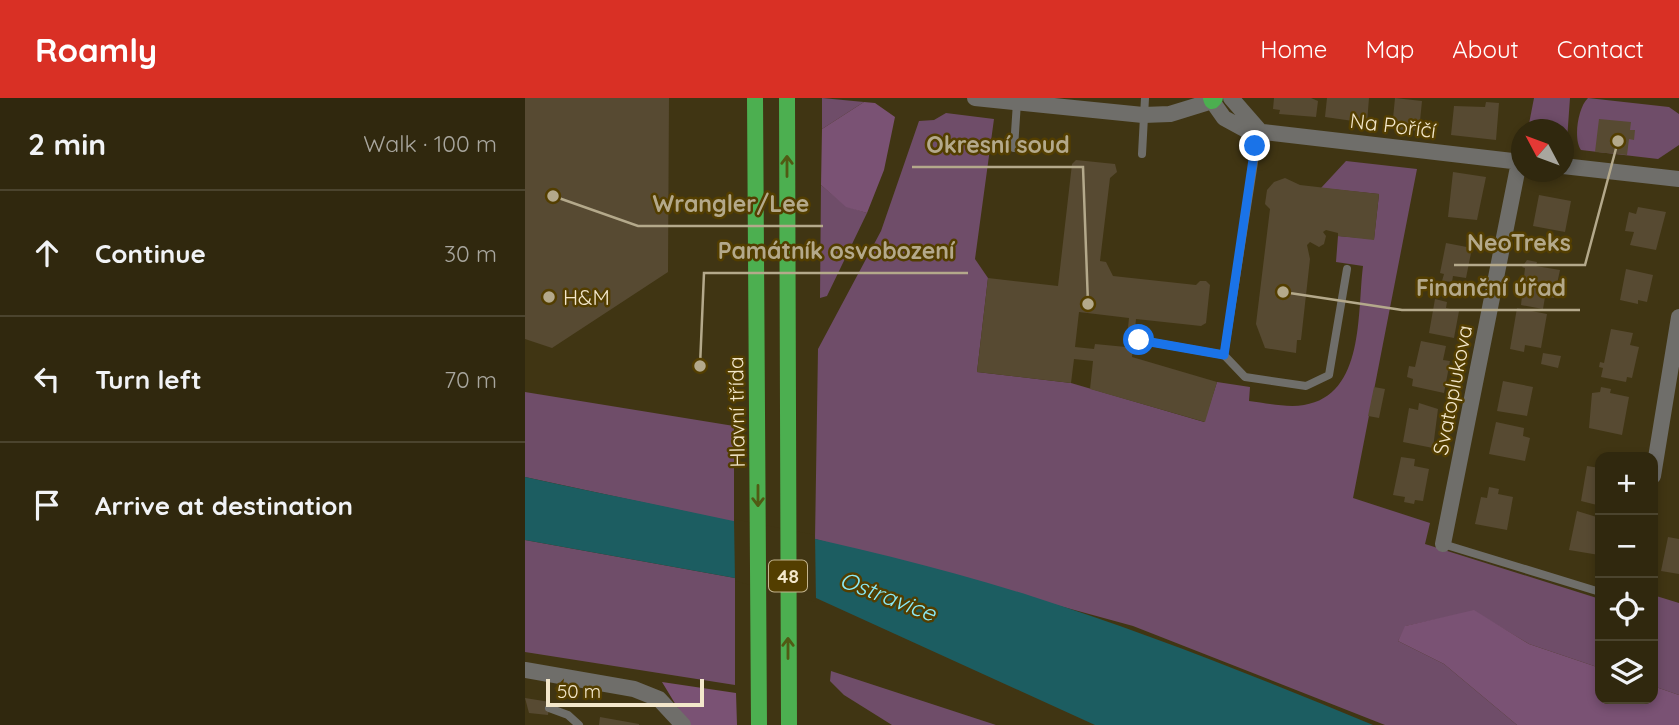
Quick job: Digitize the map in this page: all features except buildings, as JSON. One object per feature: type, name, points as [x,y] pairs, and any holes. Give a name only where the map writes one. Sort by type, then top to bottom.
[{"type":"main road","name":"48","points":[[745,98],[750,306]]},
{"type":"main road","name":"Hlavní třída","points":[[755,98],[750,306],[758,428],[759,725]]},
{"type":"main road","name":"48","points":[[787,98],[792,308],[788,435],[789,721]]},
{"type":"main road","name":"48","points":[[792,308],[803,230],[803,98]]},
{"type":"street","name":"Na Poříčí","points":[[975,98],[1049,102],[1143,115],[1170,114],[1213,99],[1224,118],[1235,125],[1259,130],[1511,161]]},
{"type":"street","points":[[1231,98],[1259,130]]},
{"type":"street","points":[[1574,167],[1679,179]]},
{"type":"street","name":"Svatoplukova","points":[[1443,544],[1516,182]]},
{"type":"street","points":[[1657,452],[1679,317]]},
{"type":"street","points":[[525,670],[634,690],[659,699],[683,725]]},
{"type":"lane","points":[[1142,154],[1145,98]]},
{"type":"lane","points":[[1014,148],[1017,102]]},
{"type":"lane","points":[[1224,355],[1259,130]]},
{"type":"lane","points":[[1139,340],[1224,355],[1245,377],[1306,386],[1329,375],[1347,269]]},
{"type":"lane","points":[[1443,544],[1595,590]]},
{"type":"lane","points":[[549,708],[568,715],[579,725]]},
{"type":"shaded area","points":[[822,98],[864,102],[822,129]]},
{"type":"shaded area","points":[[1534,98],[1570,98],[1568,119],[1530,119]]},
{"type":"shaded area","points":[[1588,98],[1669,107],[1679,114],[1679,145],[1658,159],[1581,150],[1577,138],[1578,123]]},
{"type":"shaded area","points":[[864,102],[875,103],[895,117],[884,170],[867,213],[846,207],[821,185],[822,129]]},
{"type":"shaded area","points":[[946,113],[994,119],[975,259],[988,278],[977,372],[1071,383],[1204,422],[1217,382],[1250,387],[1249,401],[1291,406],[1324,398],[1338,386],[1348,369],[1354,349],[1363,266],[1336,262],[1338,236],[1374,239],[1379,194],[1321,188],[1346,161],[1417,169],[1353,498],[1430,523],[1425,544],[1595,597],[1595,666],[1529,644],[1474,611],[1406,626],[1398,641],[1444,664],[1517,725],[1385,725],[1133,626],[815,539],[818,349],[881,231],[919,121],[934,120]]},
{"type":"shaded area","points":[[821,185],[846,206],[867,213],[827,296],[820,298]]},
{"type":"shaded area","points":[[525,392],[734,426],[734,522],[525,477]]},
{"type":"shaded area","points":[[525,540],[735,578],[735,685],[525,652]]},
{"type":"shaded area","points":[[1658,597],[1679,603],[1679,695],[1658,688]]},
{"type":"shaded area","points":[[1474,610],[1529,644],[1595,666],[1595,704],[1658,704],[1658,688],[1679,695],[1679,725],[1517,725],[1444,664],[1398,641],[1405,626]]},
{"type":"shaded area","points":[[831,671],[996,725],[892,725],[844,695],[830,681]]},
{"type":"shaded area","points":[[662,682],[736,693],[737,725],[688,725]]},
{"type":"water","name":"Ostravice","points":[[525,477],[843,545],[969,577],[1160,641],[1373,725],[1095,725],[816,598],[735,578],[525,540]]},
{"type":"pier","points":[[734,519],[815,535],[816,602],[735,581]]},
{"type":"traffic: fast","points":[[755,98],[759,725]]},
{"type":"traffic: fast","points":[[787,98],[789,725]]},
{"type":"traffic: fast","points":[[1211,98],[1212,101],[1215,98]]},
{"type":"place","name":"NeoTreks","points":[[1618,141]]},
{"type":"place","name":"Wrangler/Lee","points":[[553,196]]},
{"type":"place","name":"Finanční úřad","points":[[1283,292]]},
{"type":"place","name":"H&M","points":[[549,297]]},
{"type":"place","name":"Okresní soud","points":[[1088,304]]},
{"type":"place","name":"Památník osvobození","points":[[700,366]]},
{"type":"route","points":[[1139,340],[1224,355],[1255,146]]}]
